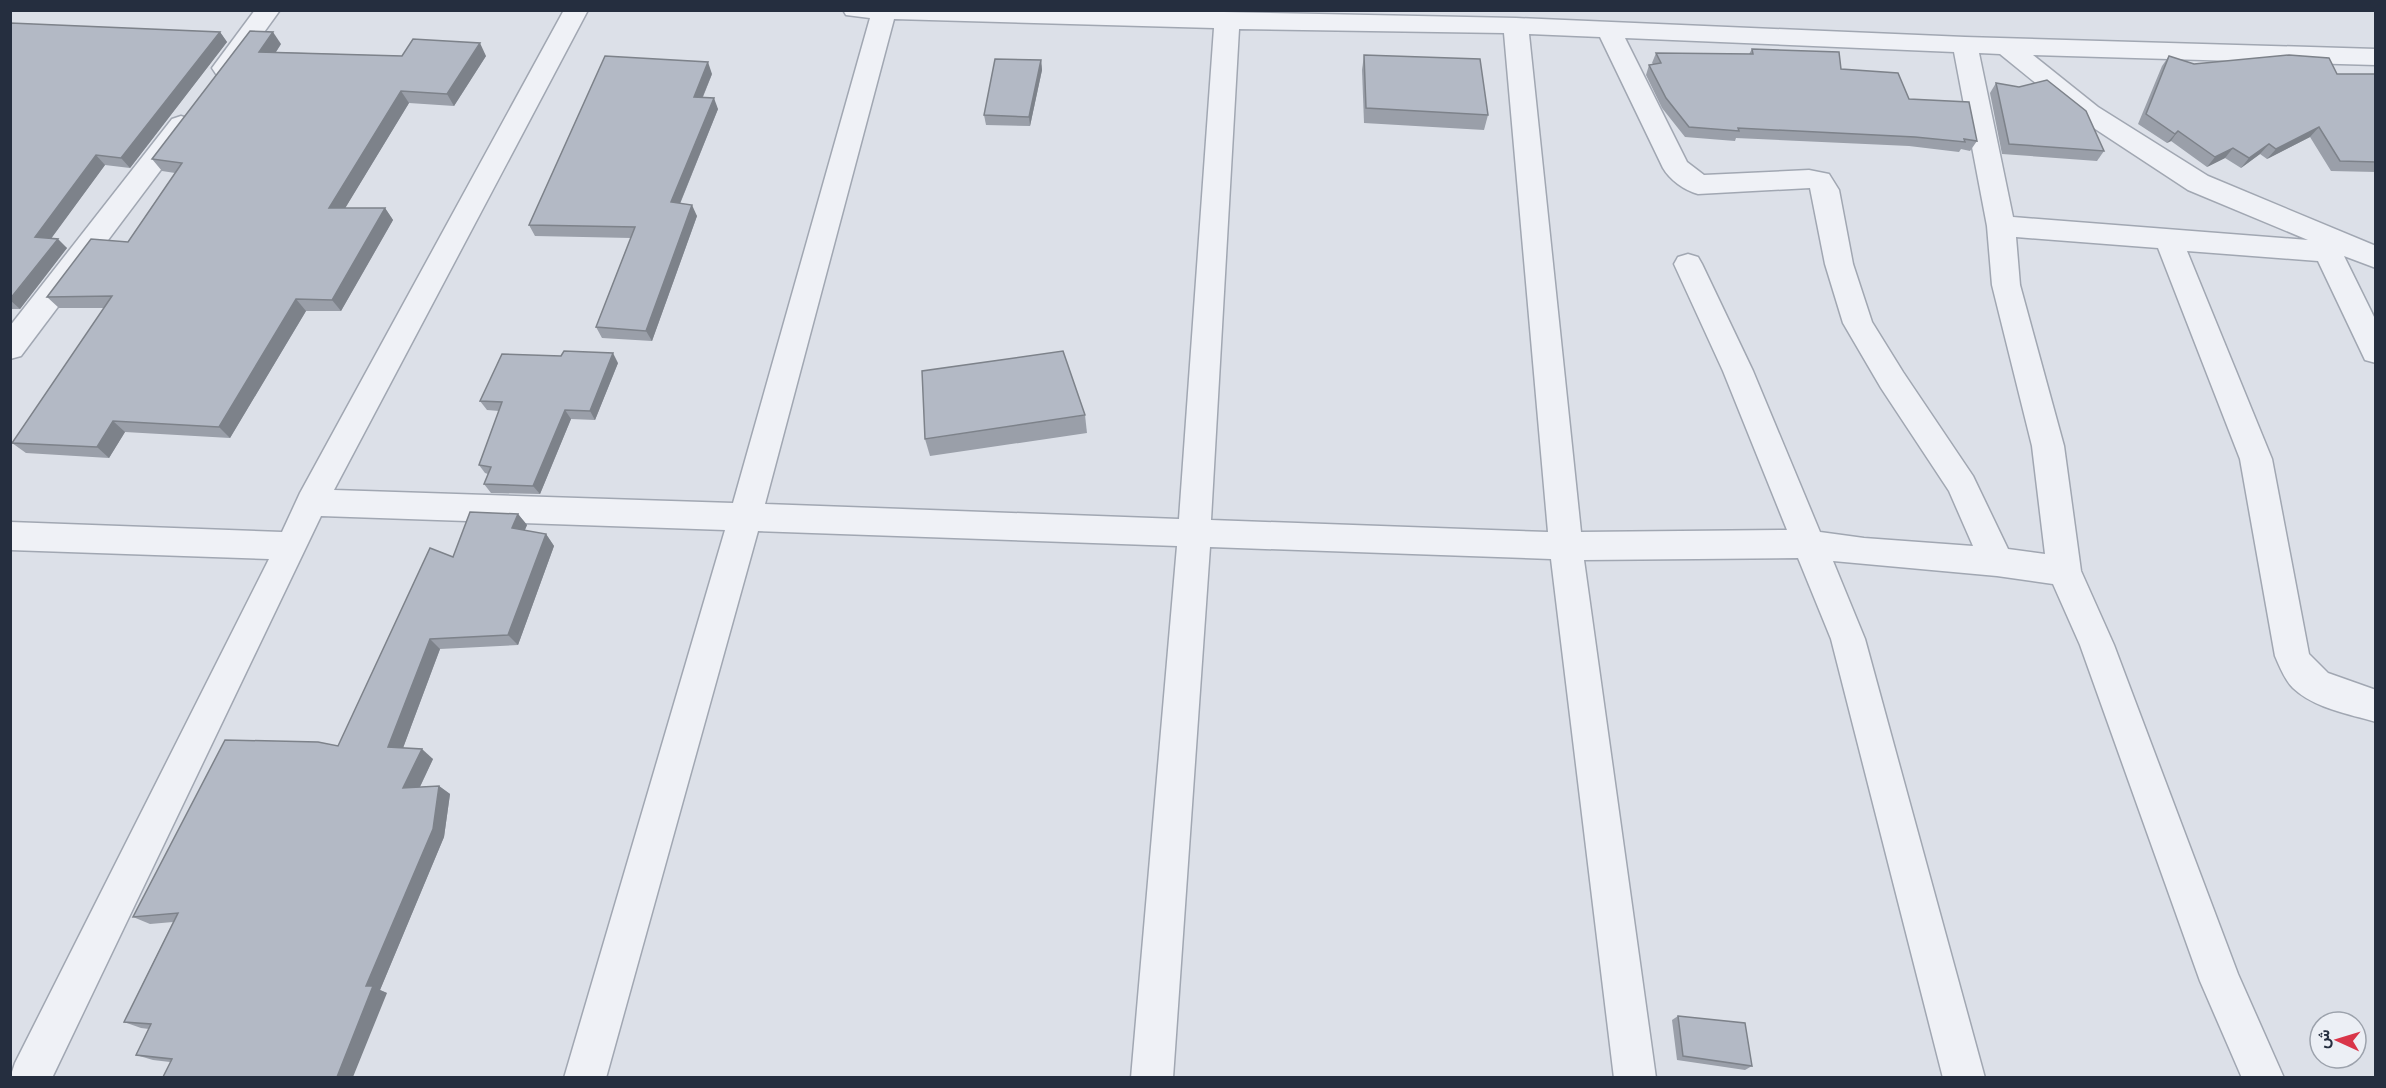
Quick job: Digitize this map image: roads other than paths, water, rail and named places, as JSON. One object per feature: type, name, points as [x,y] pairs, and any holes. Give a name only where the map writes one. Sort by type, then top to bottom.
[{"type":"street","points":[[10,348],[268,10]]},
{"type":"street","points":[[30,1077],[292,546],[311,502],[576,10]]},
{"type":"street","points":[[585,1077],[745,518],[869,11],[1516,26],[1965,45],[2376,57]]},
{"type":"street","points":[[1152,1077],[1194,534],[1227,21]]},
{"type":"street","points":[[1516,26],[1566,546],[1635,1077]]},
{"type":"street","points":[[1609,31],[1676,168],[1685,178],[1698,185],[1809,179],[1819,181],[1826,190],[1839,264],[1858,323],[1892,380],[1962,485],[1997,562]]},
{"type":"street","points":[[1965,45],[2001,226],[2006,285],[2048,446],[2064,571],[2097,645],[2220,981],[2263,1077]]},
{"type":"street","points":[[2006,46],[2089,112],[2198,183],[2324,244],[2376,258]]},
{"type":"street","points":[[2001,226],[2169,241],[2324,244]]},
{"type":"street","points":[[2169,241],[2256,459],[2292,656],[2298,671],[2313,684],[2376,706]]},
{"type":"street","points":[[2324,244],[2376,352]]},
{"type":"street","points":[[1688,264],[1738,371],[1848,639],[1964,1077]]},
{"type":"street","points":[[311,502],[1566,546],[1809,544],[1864,552],[1997,562],[2064,571]]},
{"type":"street","points":[[10,536],[292,546]]}]
